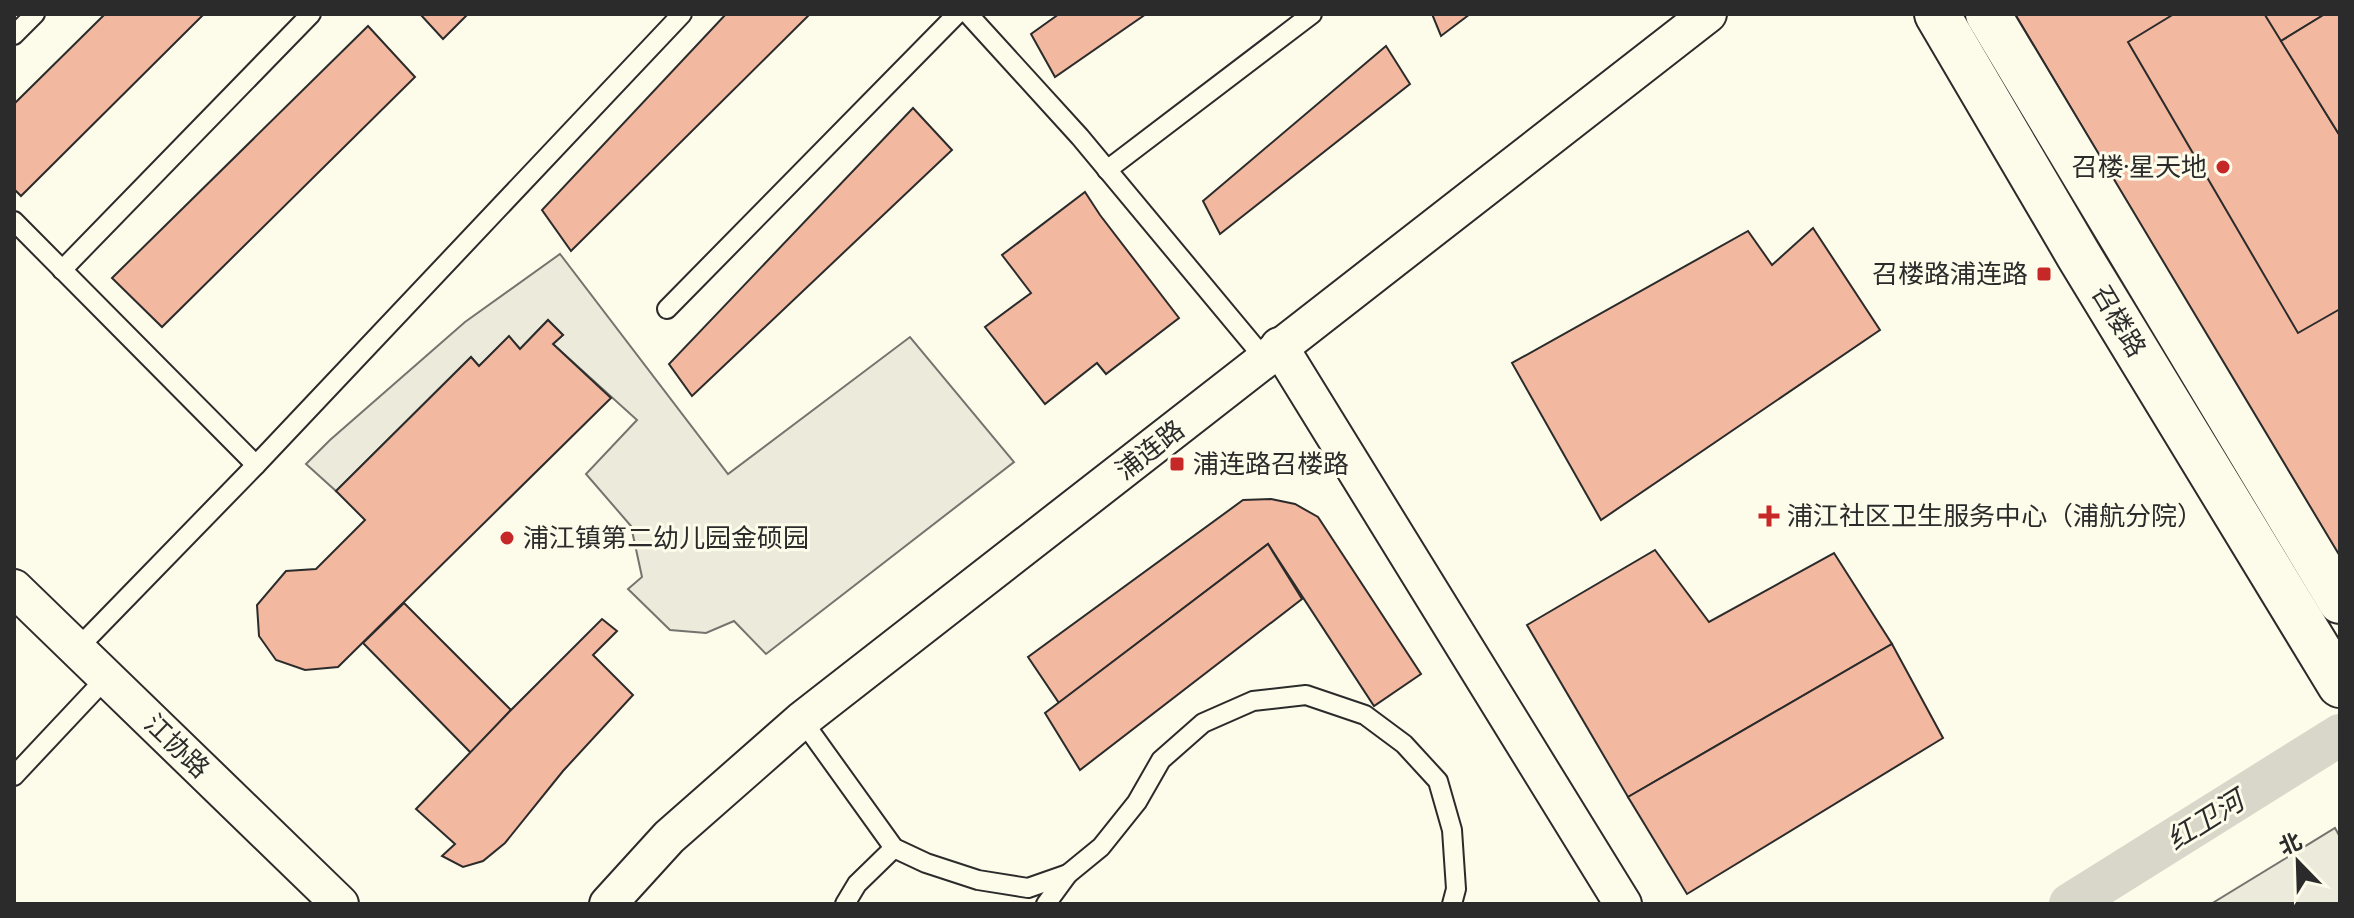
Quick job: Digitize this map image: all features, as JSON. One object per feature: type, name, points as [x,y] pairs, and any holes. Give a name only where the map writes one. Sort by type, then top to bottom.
[{"type":"street","name":"浦连路","points":[[608,904],[669,837],[802,720],[1708,14]]},
{"type":"street","name":"召楼路","points":[[1937,14],[2079,256],[2340,685]]},
{"type":"street","name":"召楼路","points":[[1988,14],[2340,601]]},
{"type":"street","points":[[1272,352],[1623,904]]},
{"type":"street","name":"江协路","points":[[14,588],[340,904]]},
{"type":"lane","points":[[14,35],[35,14]]},
{"type":"lane","points":[[62,270],[311,14]]},
{"type":"lane","points":[[77,649],[256,465],[682,14]]},
{"type":"lane","points":[[667,309],[957,14]]},
{"type":"lane","points":[[968,14],[1272,352]]},
{"type":"lane","points":[[1107,170],[1312,14]]},
{"type":"lane","points":[[14,221],[256,465]]},
{"type":"lane","points":[[14,776],[107,677]]},
{"type":"lane","points":[[1046,904],[1068,874],[1101,847],[1137,802],[1161,760],[1203,723],[1253,701],[1306,695],[1365,715],[1404,744],[1438,781],[1452,830],[1456,889],[1452,904]]},
{"type":"lane","points":[[802,720],[894,848],[926,863],[978,880],[1028,888],[1068,874]]},
{"type":"lane","points":[[845,904],[857,884],[894,848]]},
{"type":"shaded area","points":[[560,254],[728,474],[910,337],[1014,462],[766,654],[734,621],[706,633],[670,630],[628,589],[642,577],[631,526],[586,474],[637,420],[553,344],[563,335],[548,320],[520,349],[509,337],[479,366],[471,357],[336,491],[306,464],[465,322]]},
{"type":"shaded area","points":[[2335,828],[2340,837],[2340,904],[2211,904]]},
{"type":"building","points":[[105,14],[204,14],[21,196],[14,189],[14,104]]},
{"type":"building","points":[[420,14],[468,14],[443,39]]},
{"type":"building","points":[[726,14],[810,14],[571,251],[542,210]]},
{"type":"building","points":[[1059,14],[1146,14],[1055,77],[1031,34]]},
{"type":"building","points":[[1432,14],[1470,14],[1441,36]]},
{"type":"building","name":"召楼·星天地","points":[[2015,14],[2340,14],[2340,557],[2198,321]]},
{"type":"building","points":[[2174,14],[2265,14],[2340,136],[2340,309],[2298,333],[2128,42]]},
{"type":"building","points":[[2325,14],[2281,41],[2265,15]]},
{"type":"building","points":[[2325,14],[2340,14],[2340,136],[2281,41]]},
{"type":"building","points":[[368,26],[415,77],[162,327],[112,278]]},
{"type":"building","points":[[1386,46],[1410,84],[1220,234],[1203,201]]},
{"type":"building","points":[[913,108],[952,150],[692,396],[669,364]]},
{"type":"building","points":[[1085,192],[1179,318],[1106,374],[1097,363],[1045,404],[985,327],[1031,293],[1002,255]]},
{"type":"building","points":[[1813,228],[1880,330],[1601,520],[1512,363],[1748,231],[1772,265]]},
{"type":"building","points":[[548,320],[563,335],[553,344],[611,398],[338,667],[305,670],[276,660],[259,636],[257,605],[286,571],[316,569],[365,520],[336,491],[471,357],[479,366],[509,336],[520,349]]},
{"type":"building","points":[[1271,499],[1295,504],[1318,517],[1421,674],[1374,706],[1268,544],[1059,703],[1028,657],[1243,500]]},
{"type":"building","points":[[1268,544],[1302,599],[1080,770],[1045,713]]},
{"type":"building","points":[[1655,550],[1709,622],[1834,553],[1892,644],[1628,797],[1527,625]]},
{"type":"building","points":[[404,603],[511,710],[471,753],[363,643]]},
{"type":"building","points":[[602,619],[617,631],[593,655],[633,695],[563,771],[505,843],[483,861],[463,867],[442,856],[455,844],[416,809]]},
{"type":"building","points":[[1892,644],[1943,738],[1687,894],[1628,797]]},
{"type":"waterway","name":"红卫河","points":[[2070,904],[2340,735]]},
{"type":"place","name":"召楼·星天地","points":[[2223,167]]},
{"type":"place","name":"召楼路浦连路","points":[[2044,274]]},
{"type":"place","name":"浦连路召楼路","points":[[1177,464]]},
{"type":"place","name":"浦江社区卫生服务中心（浦航分院）","points":[[1769,516]]},
{"type":"place","name":"浦江镇第二幼儿园金硕园","points":[[507,538]]}]
